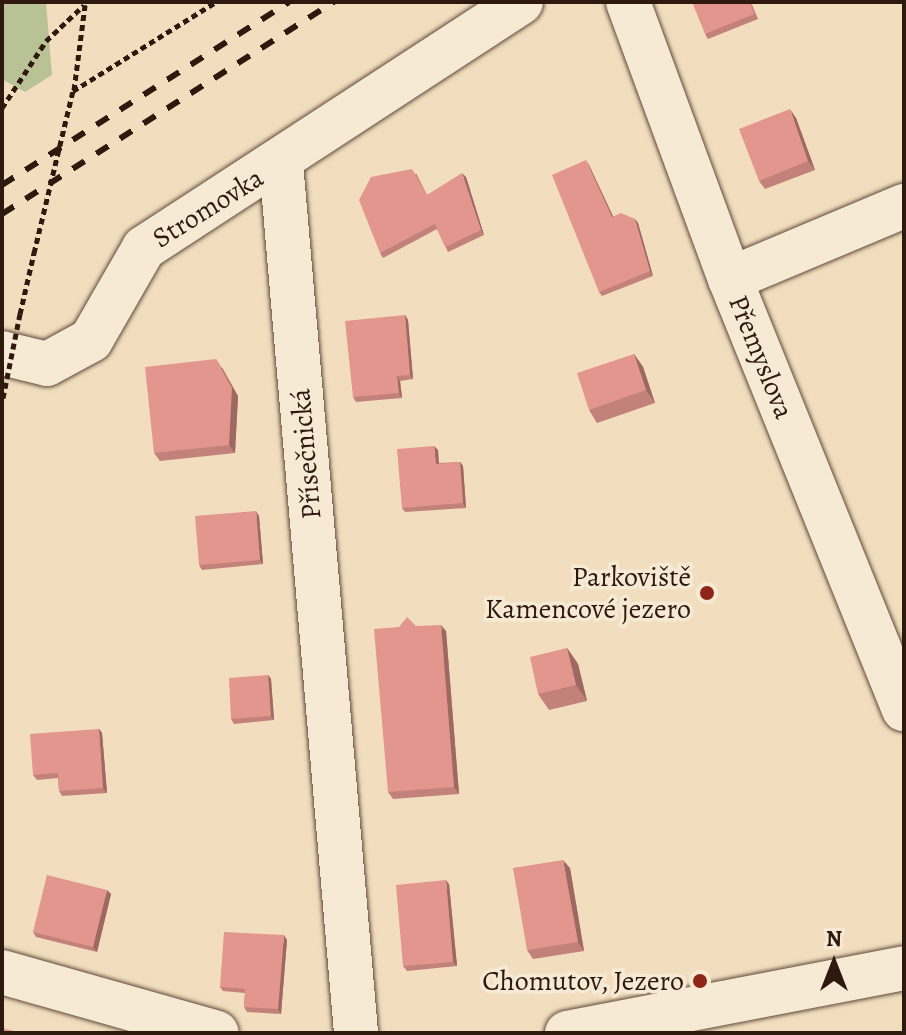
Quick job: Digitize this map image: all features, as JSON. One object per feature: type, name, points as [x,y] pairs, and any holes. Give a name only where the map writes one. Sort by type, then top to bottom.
[{"type":"street","points":[[281,163],[521,2]]},
{"type":"street","name":"Přemyslova","points":[[628,2],[730,279],[904,709]]},
{"type":"street","name":"Stromovka","points":[[11,333],[47,364],[91,340],[144,248],[281,163]]},
{"type":"street","name":"Přísečnická","points":[[281,163],[356,1033]]},
{"type":"street","points":[[730,279],[904,206]]},
{"type":"street","points":[[567,1033],[904,968]]},
{"type":"street","points":[[2,972],[217,1033]]},
{"type":"path","points":[[73,91],[216,2]]},
{"type":"path","points":[[2,401],[11,333],[34,253],[73,91],[85,4]]},
{"type":"path","points":[[2,108],[46,41],[85,4]]},
{"type":"green space","points":[[2,2],[46,2],[52,75],[25,92],[2,79]]},
{"type":"building","points":[[692,2],[750,2],[754,14],[705,34]]},
{"type":"building","points":[[790,109],[808,161],[759,181],[739,129]]},
{"type":"building","points":[[586,160],[612,217],[621,213],[635,219],[650,271],[599,292],[552,175]]},
{"type":"building","points":[[412,169],[427,195],[462,173],[481,230],[445,247],[435,224],[380,253],[359,200],[371,177]]},
{"type":"building","points":[[405,315],[410,375],[397,376],[399,393],[353,397],[345,321]]},
{"type":"building","points":[[634,354],[646,390],[589,410],[577,373]]},
{"type":"building","points":[[216,359],[232,388],[229,445],[154,453],[145,367]]},
{"type":"building","points":[[434,446],[436,464],[460,462],[463,503],[402,508],[397,449]]},
{"type":"building","points":[[256,511],[260,560],[199,565],[195,516]]},
{"type":"building","points":[[407,617],[416,626],[441,625],[454,787],[388,792],[374,629],[399,627]]},
{"type":"building","points":[[567,648],[576,685],[538,694],[530,657]]},
{"type":"building","points":[[268,675],[271,716],[231,719],[229,678]]},
{"type":"building","points":[[99,729],[103,788],[59,791],[58,773],[33,775],[30,734]]},
{"type":"building","points":[[563,860],[578,942],[527,950],[513,868]]},
{"type":"building","points":[[47,875],[107,890],[93,947],[33,932]]},
{"type":"building","points":[[446,880],[453,962],[403,966],[396,885]]},
{"type":"building","points":[[224,932],[284,935],[278,1009],[244,1007],[245,989],[220,987]]},
{"type":"building","points":[[2,1028],[22,1033],[2,1033]]},
{"type":"railway","points":[[2,185],[289,2]]},
{"type":"railway","points":[[2,214],[334,2]]},
{"type":"place","name":"Parkoviště Kamencové jezero","points":[[707,593]]},
{"type":"place","name":"Chomutov, Jezero","points":[[700,981]]}]
